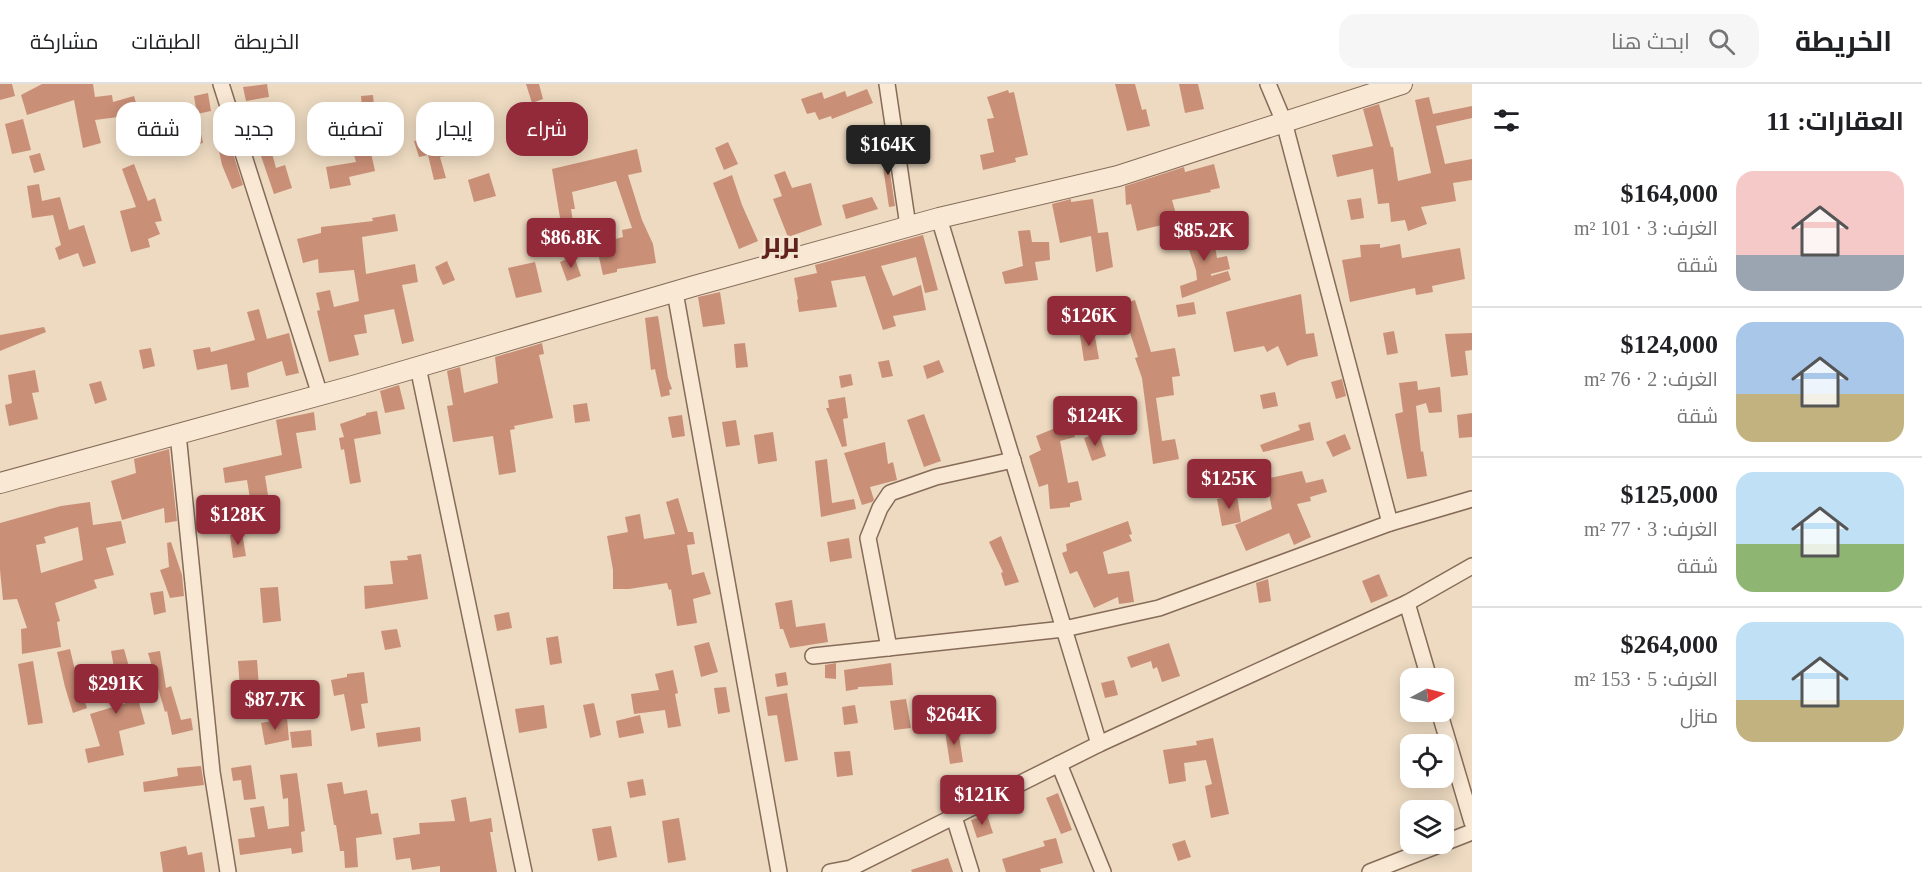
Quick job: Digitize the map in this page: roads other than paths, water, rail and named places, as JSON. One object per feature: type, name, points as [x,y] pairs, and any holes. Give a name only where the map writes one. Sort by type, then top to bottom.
[{"type":"street","points":[[221,84],[320,395]]},
{"type":"street","points":[[887,84],[908,226]]},
{"type":"street","points":[[1268,84],[1284,122],[1390,523]]},
{"type":"street","points":[[0,483],[320,395],[908,226],[1118,176],[1402,84]]},
{"type":"street","points":[[939,218],[1099,744]]},
{"type":"street","points":[[675,292],[779,872]]},
{"type":"street","points":[[418,367],[524,872]]},
{"type":"street","points":[[178,434],[212,772],[228,872]]},
{"type":"street","points":[[889,648],[868,537],[880,508],[890,493],[936,477],[1013,460]]},
{"type":"street","points":[[813,656],[1064,629],[1159,608],[1390,523],[1472,499]]},
{"type":"street","points":[[830,872],[851,868],[1099,744],[1407,603],[1472,566]]},
{"type":"street","points":[[1407,603],[1426,668]]},
{"type":"street","points":[[1442,722],[1472,822]]},
{"type":"street","points":[[1059,764],[1103,872]]},
{"type":"street","points":[[954,817],[971,872]]},
{"type":"street","points":[[1370,872],[1472,832]]},
{"type":"district","name":"بربر","points":[[781,242]]}]
